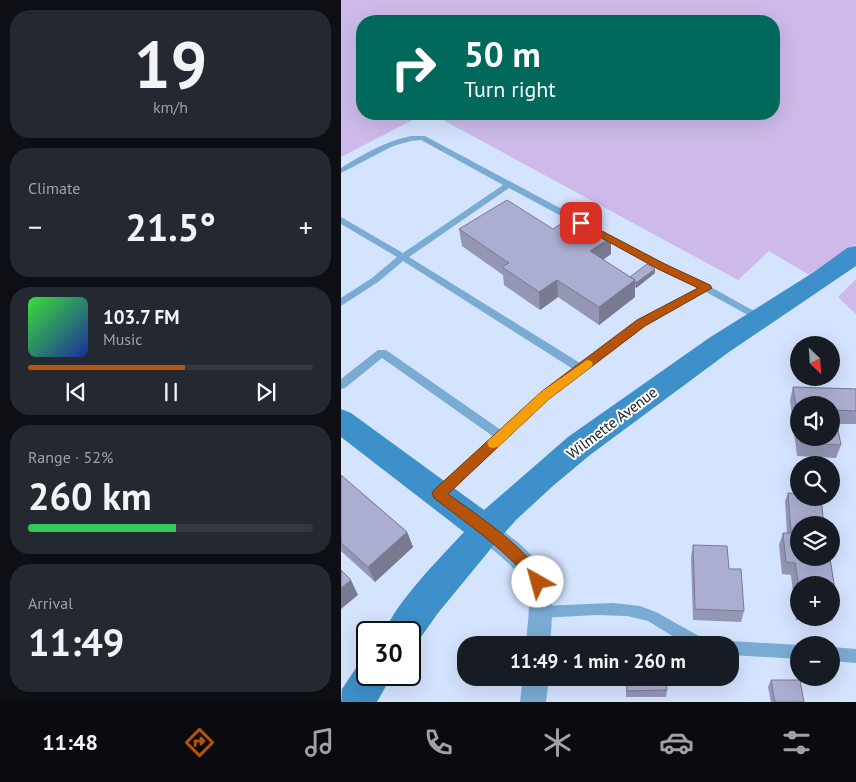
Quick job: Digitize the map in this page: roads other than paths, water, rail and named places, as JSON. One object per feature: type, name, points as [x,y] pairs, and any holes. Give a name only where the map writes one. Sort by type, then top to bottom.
[{"type":"street","name":"Wilmette Avenue","points":[[411,621],[426,600],[506,509],[579,446],[719,345],[823,278],[856,254]]},
{"type":"street","points":[[341,421],[486,530],[532,571],[538,582],[540,595],[539,636]]},
{"type":"street","points":[[355,702],[366,686]]},
{"type":"street","points":[[533,702],[534,686]]},
{"type":"lane","points":[[341,171],[390,143],[408,138],[422,138],[760,318]]},
{"type":"lane","points":[[341,303],[375,280],[403,257],[509,185]]},
{"type":"lane","points":[[341,220],[581,369]]},
{"type":"lane","points":[[439,494],[545,395],[641,323],[706,288]]},
{"type":"lane","points":[[341,385],[381,353],[501,436]]},
{"type":"lane","points":[[540,612],[618,610],[635,612],[650,615],[682,636]]},
{"type":"lane","points":[[739,648],[790,651]]},
{"type":"lane","points":[[840,655],[856,656]]}]
